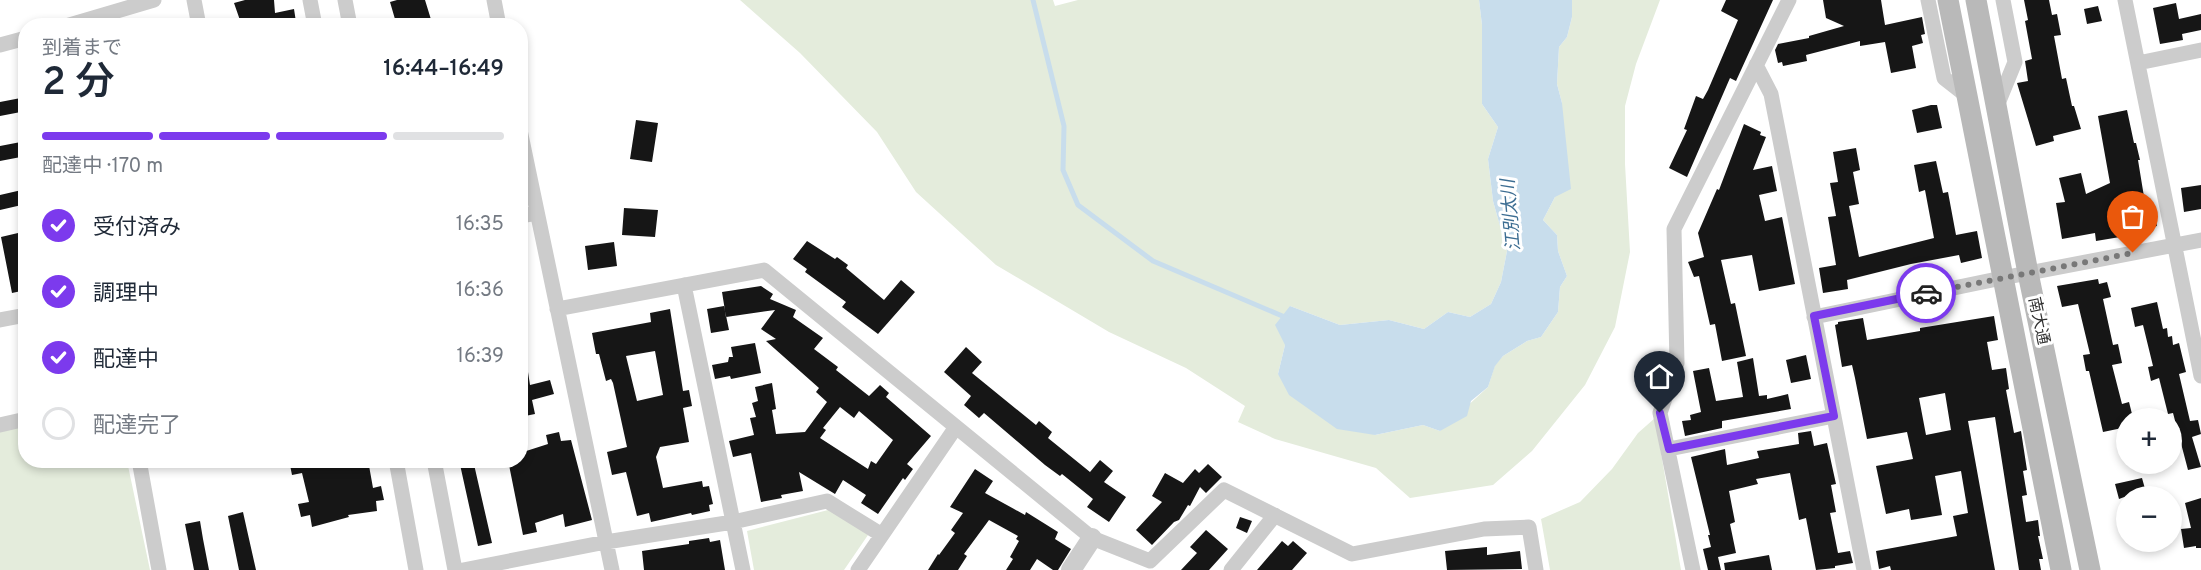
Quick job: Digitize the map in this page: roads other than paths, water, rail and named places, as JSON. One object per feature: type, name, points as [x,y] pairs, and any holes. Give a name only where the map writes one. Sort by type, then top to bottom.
[{"type":"main road","name":"南大通","points":[[1948,0],[2061,570]]},
{"type":"main road","name":"南大通","points":[[1976,0],[2028,273],[2090,570]]},
{"type":"street","points":[[93,18],[154,0]]},
{"type":"street","points":[[194,0],[197,18]]},
{"type":"street","points":[[310,0],[313,18]]},
{"type":"street","points":[[345,0],[348,18]]},
{"type":"street","points":[[494,0],[497,18]]},
{"type":"street","points":[[1693,570],[1660,413],[1677,363],[1674,229],[1789,0]]},
{"type":"street","points":[[1929,0],[1944,78],[1967,96]]},
{"type":"street","points":[[1997,106],[2015,62],[2003,0]]},
{"type":"street","points":[[2125,0],[2201,376]]},
{"type":"street","points":[[0,45],[18,40]]},
{"type":"street","points":[[2138,63],[2201,50]]},
{"type":"street","points":[[1756,65],[1771,94],[1864,570]]},
{"type":"street","points":[[528,169],[612,570]]},
{"type":"street","points":[[528,215],[537,213]]},
{"type":"street","points":[[1814,316],[2201,240]]},
{"type":"street","points":[[557,309],[764,270],[1092,538],[1149,561],[1224,490],[1352,554],[1484,530],[1528,527],[1536,570]]},
{"type":"street","points":[[684,285],[743,570]]},
{"type":"street","points":[[0,320],[18,317]]},
{"type":"street","points":[[1669,449],[1834,416]]},
{"type":"street","points":[[0,425],[18,421]]},
{"type":"street","points":[[858,570],[956,427]]},
{"type":"street","points":[[140,468],[159,570]]},
{"type":"street","points":[[397,468],[416,570]]},
{"type":"street","points":[[436,468],[455,570]]},
{"type":"street","points":[[463,570],[606,542],[733,522],[827,501],[882,535]]},
{"type":"street","points":[[1231,570],[1275,515]]},
{"type":"street","points":[[1071,570],[1092,538]]},
{"type":"water","name":"江別太川","points":[[1479,0],[1572,0],[1572,17],[1567,37],[1559,47],[1557,84],[1562,103],[1571,189],[1555,197],[1543,220],[1557,235],[1558,251],[1567,276],[1560,287],[1558,312],[1541,337],[1527,341],[1503,356],[1495,366],[1488,387],[1471,401],[1467,416],[1440,431],[1423,425],[1375,435],[1337,429],[1289,395],[1278,374],[1285,345],[1275,325],[1290,306],[1340,325],[1389,320],[1424,329],[1448,312],[1470,317],[1491,304],[1501,282],[1507,251],[1493,201],[1488,159],[1498,127],[1482,104],[1482,25]]},
{"type":"waterway","points":[[1033,0],[1064,126],[1063,170],[1078,205],[1153,261],[1287,318]]}]
